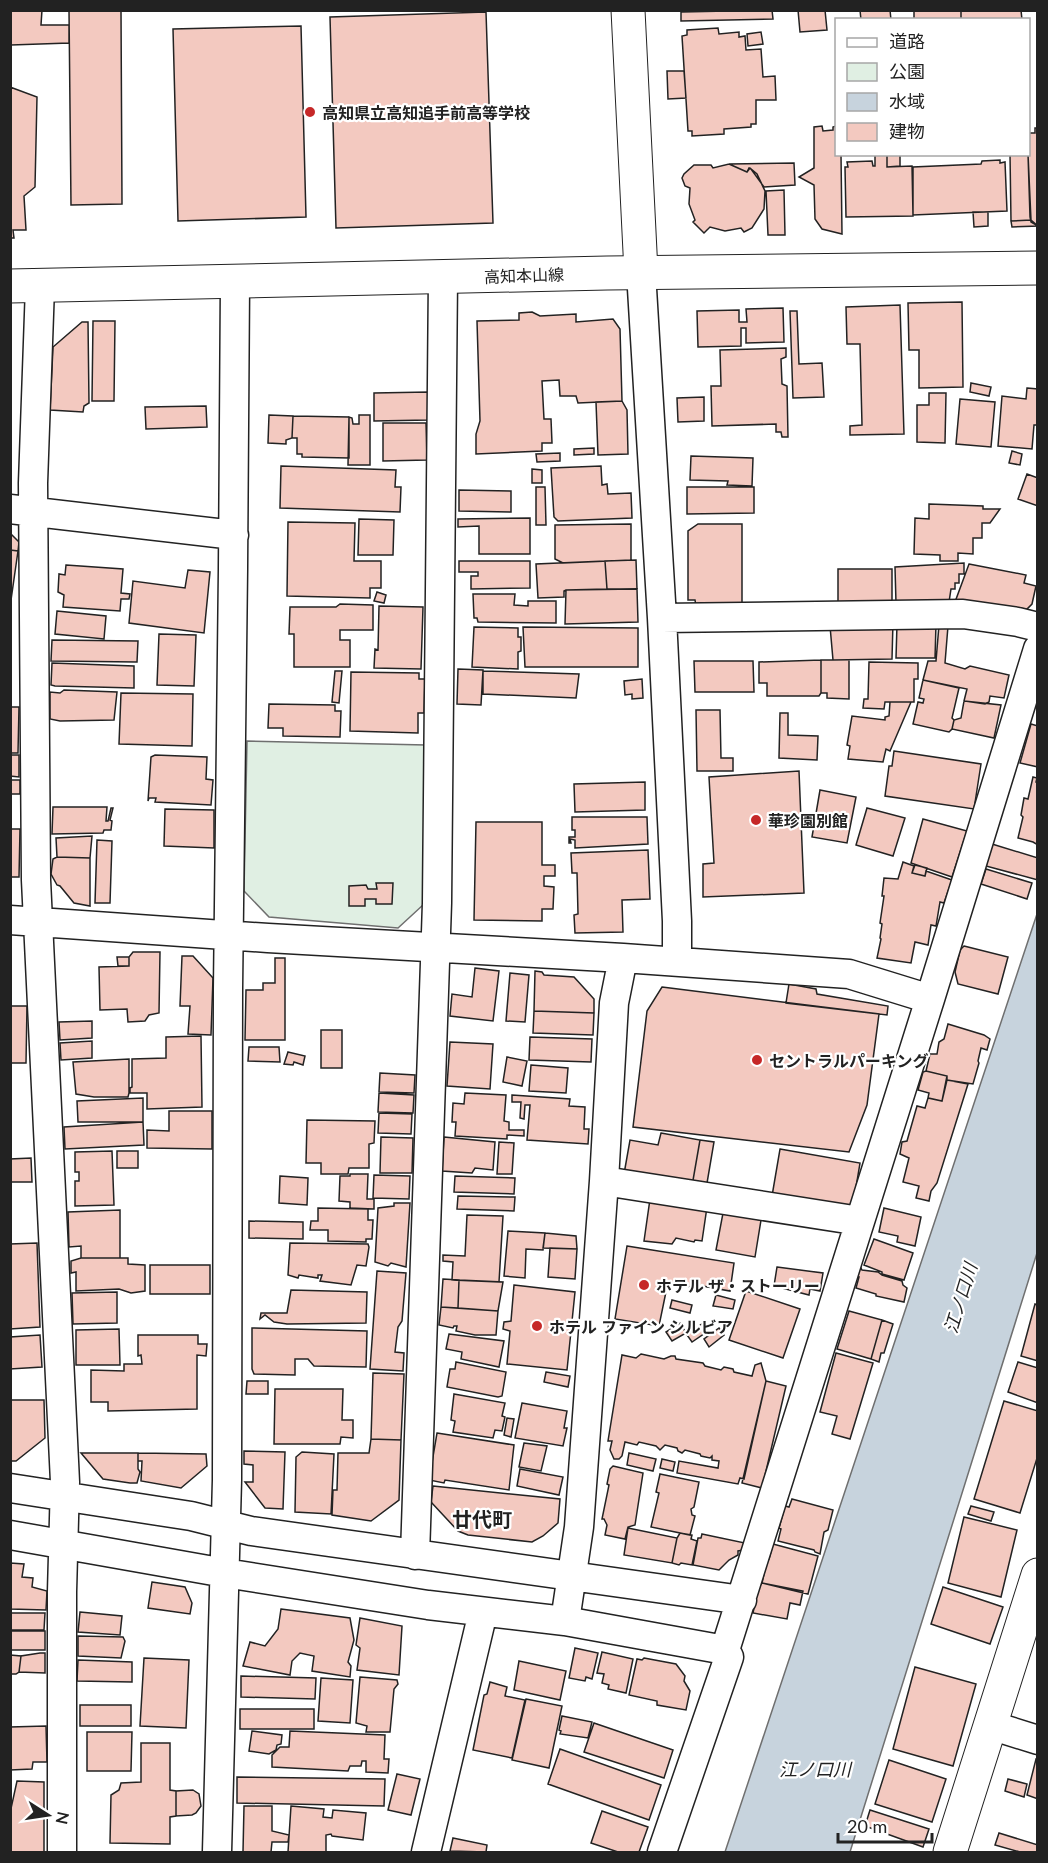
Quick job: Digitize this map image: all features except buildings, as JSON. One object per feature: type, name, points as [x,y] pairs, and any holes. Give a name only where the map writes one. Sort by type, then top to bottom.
[{"type":"main road","points":[[628,10],[641,272]]},
{"type":"main road","name":"高知本山線","points":[[25,286],[641,272],[1038,268]]},
{"type":"main road","points":[[950,1852],[1038,1575]]},
{"type":"street","points":[[641,272],[662,618],[677,961]]},
{"type":"street","points":[[415,1555],[436,948],[443,278]]},
{"type":"street","points":[[217,1852],[226,1524],[235,283]]},
{"type":"street","points":[[25,286],[33,483],[22,511],[36,880],[65,1496],[62,1592],[62,1852]]},
{"type":"street","points":[[22,511],[234,535]]},
{"type":"street","points":[[662,618],[963,615],[1038,627]]},
{"type":"street","points":[[662,1852],[729,1657],[725,1650],[1038,649]]},
{"type":"street","points":[[10,920],[436,948],[677,961],[849,974],[930,999]]},
{"type":"street","points":[[565,1621],[579,1527],[604,1181],[614,1003],[623,958]]},
{"type":"street","points":[[604,1181],[860,1221]]},
{"type":"street","points":[[10,1488],[191,1516],[250,1531],[742,1600]]},
{"type":"street","points":[[10,1535],[225,1573],[483,1612],[565,1621],[725,1650]]},
{"type":"street","points":[[426,1852],[483,1612]]},
{"type":"street","points":[[990,1725],[1038,1740]]},
{"type":"green space","points":[[247,741],[426,745],[423,905],[398,928],[269,917],[244,891]]},
{"type":"water","name":"江ノ口川","points":[[1037,914],[1037,1253],[850,1852],[725,1852]]},
{"type":"place","name":"高知県立高知追手前高等学校","points":[[310,112]]},
{"type":"place","name":"華珍園別館","points":[[756,820]]},
{"type":"place","name":"セントラルパーキング","points":[[757,1060]]},
{"type":"place","name":"ホテル ザ・ストーリー","points":[[644,1285]]},
{"type":"place","name":"ホテル ファイン シルビア","points":[[537,1326]]},
{"type":"district","name":"廿代町","points":[[482,1519]]}]
